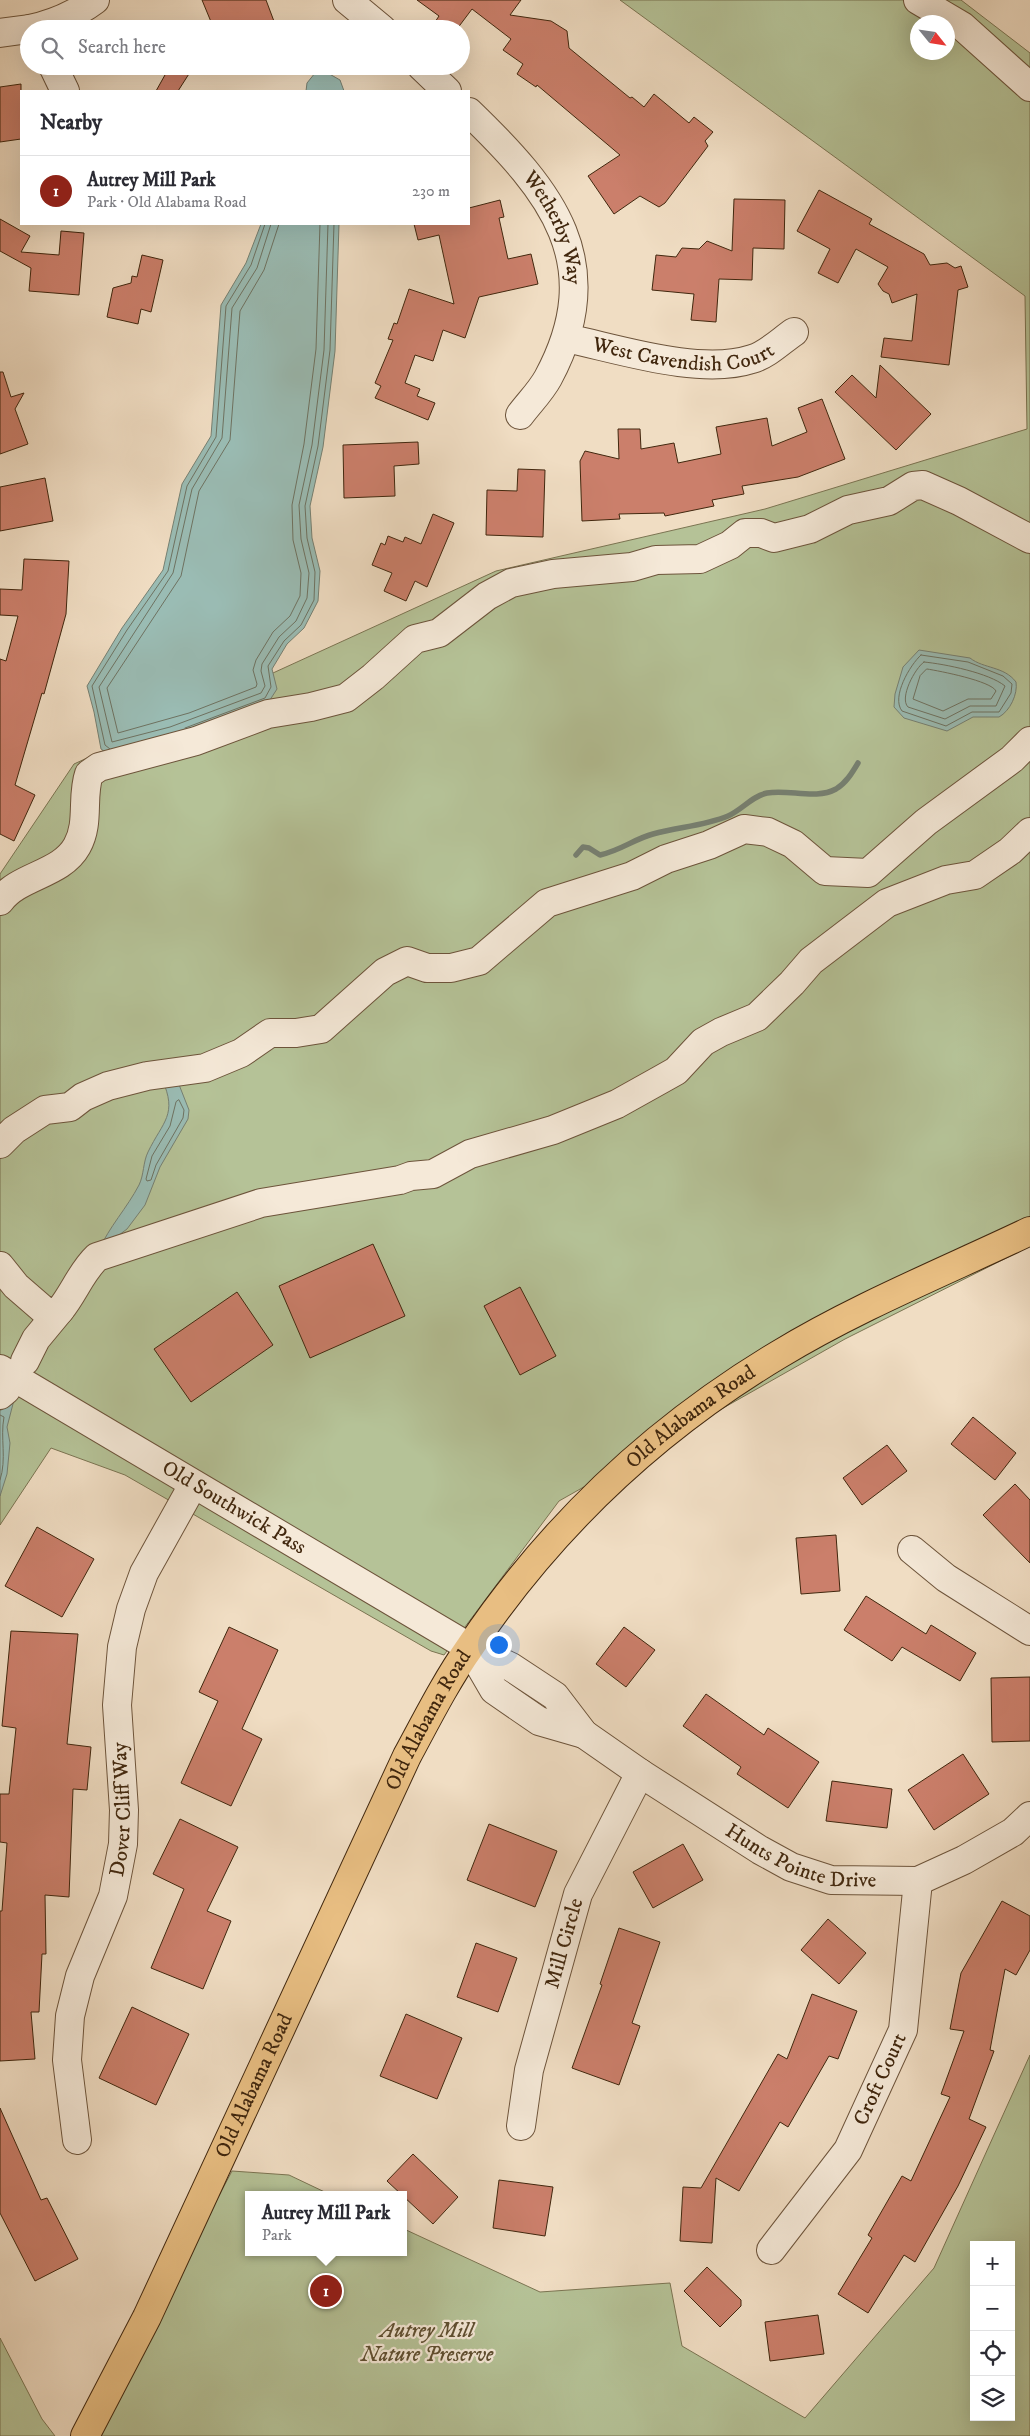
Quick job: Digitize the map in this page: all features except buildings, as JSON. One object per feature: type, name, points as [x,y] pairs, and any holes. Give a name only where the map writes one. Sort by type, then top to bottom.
[{"type":"main road","name":"Old Alabama Road","points":[[85,2436],[147,2317],[407,1756],[436,1700],[469,1647],[524,1573],[586,1504],[655,1441],[728,1386],[779,1354],[832,1325],[1030,1231]]},
{"type":"street","points":[[56,20],[81,10],[95,0]]},
{"type":"street","points":[[347,0],[371,20]]},
{"type":"street","points":[[918,0],[962,26],[1030,87]]},
{"type":"street","points":[[0,33],[20,30]]},
{"type":"street","points":[[57,75],[65,90]]},
{"type":"street","points":[[430,75],[446,90]]},
{"type":"street","name":"Wetherby Way","points":[[470,113],[509,152],[544,197],[562,229],[573,264],[574,289],[566,338],[547,380],[520,415]]},
{"type":"street","name":"West Cavendish Court","points":[[566,338],[684,362],[714,365],[753,359],[794,332]]},
{"type":"street","points":[[0,901],[18,884],[61,863],[77,847],[85,820],[88,774],[99,768],[196,741],[268,714],[311,707],[346,698],[415,639],[439,634],[487,596],[511,583],[553,574],[632,567],[656,560],[700,559],[730,545],[745,533],[761,534],[774,538],[810,530],[848,510],[888,501],[913,486],[923,485],[941,492],[1030,539]]},
{"type":"street","points":[[0,1144],[14,1130],[45,1110],[70,1107],[83,1097],[108,1086],[147,1076],[205,1068],[241,1053],[270,1033],[296,1033],[321,1029],[329,1025],[385,972],[407,961],[427,968],[451,968],[479,961],[547,903],[632,876],[666,859],[709,845],[744,829],[768,832],[793,844],[825,871],[868,873],[926,822],[1012,759],[1030,740]]},
{"type":"street","points":[[8,1379],[36,1339],[70,1298],[86,1267],[97,1257],[261,1203],[400,1180],[411,1176],[432,1174],[470,1154],[553,1130],[617,1104],[676,1070],[704,1042],[721,1032],[757,1017],[792,984],[811,961],[887,903],[946,880],[975,874],[1010,851],[1030,832]]},
{"type":"street","points":[[0,1266],[16,1286],[46,1312],[60,1310]]},
{"type":"street","name":"Old Southwick Pass","points":[[8,1379],[469,1647]]},
{"type":"street","name":"Dover Cliff Way","points":[[77,2140],[68,2060],[70,2016],[80,1976],[113,1896],[123,1844],[124,1810],[117,1705],[122,1647],[131,1609],[144,1573],[193,1485]]},
{"type":"street","points":[[912,1550],[946,1578],[1030,1631]]},
{"type":"street","name":"Hunts Pointe Drive","points":[[469,1647],[494,1690],[540,1720],[584,1734],[640,1773],[760,1850],[791,1867],[831,1880],[918,1882],[1013,1832],[1030,1816]]},
{"type":"street","name":"Mill Circle","points":[[521,2126],[529,2070],[578,1894],[640,1773]]},
{"type":"street","name":"Croft Court","points":[[771,2250],[848,2150],[903,2030],[918,1882]]},
{"type":"green space","points":[[620,0],[961,0],[1030,53],[1030,1246],[845,1339],[559,1501],[444,1655],[431,1651],[125,1475],[51,1448],[0,1525],[0,874],[74,764],[496,571],[765,509],[1027,429],[1025,296]]},
{"type":"green space","name":"Autrey Mill Nature Preserve","points":[[1030,2055],[1030,2436],[88,2436],[106,2410],[232,2171],[289,2175],[323,2191],[245,2191],[245,2256],[407,2256],[407,2230],[540,2292],[670,2283],[682,2346],[805,2418],[934,2268]]},
{"type":"green space","points":[[0,2338],[42,2419],[55,2436],[0,2436]]},
{"type":"water","points":[[313,75],[331,75],[340,80],[344,90],[306,90],[307,83]]},
{"type":"water","points":[[261,225],[339,225],[335,351],[323,447],[310,506],[312,538],[320,571],[318,601],[304,628],[287,644],[272,669],[277,689],[268,703],[222,720],[110,755],[101,749],[87,686],[122,628],[163,570],[182,484],[211,436],[221,305],[246,263]]},
{"type":"water","points":[[919,650],[970,658],[1006,673],[1016,682],[1016,692],[1007,711],[999,717],[973,717],[947,731],[904,718],[894,707],[895,694],[903,667]]},
{"type":"water","points":[[176,1077],[189,1110],[188,1119],[160,1167],[145,1205],[127,1229],[99,1250],[139,1185],[146,1156],[167,1117],[169,1101],[162,1079]]},
{"type":"water","points":[[14,1400],[7,1427],[10,1443],[7,1474],[0,1496],[0,1411]]},
{"type":"waterway","points":[[576,855],[583,847],[589,848],[600,855],[653,834],[719,819],[728,816],[757,797],[767,793],[820,794],[828,792],[843,784],[858,763]]},
{"type":"place","name":"Autrey Mill Park","points":[[326,2291]]}]
